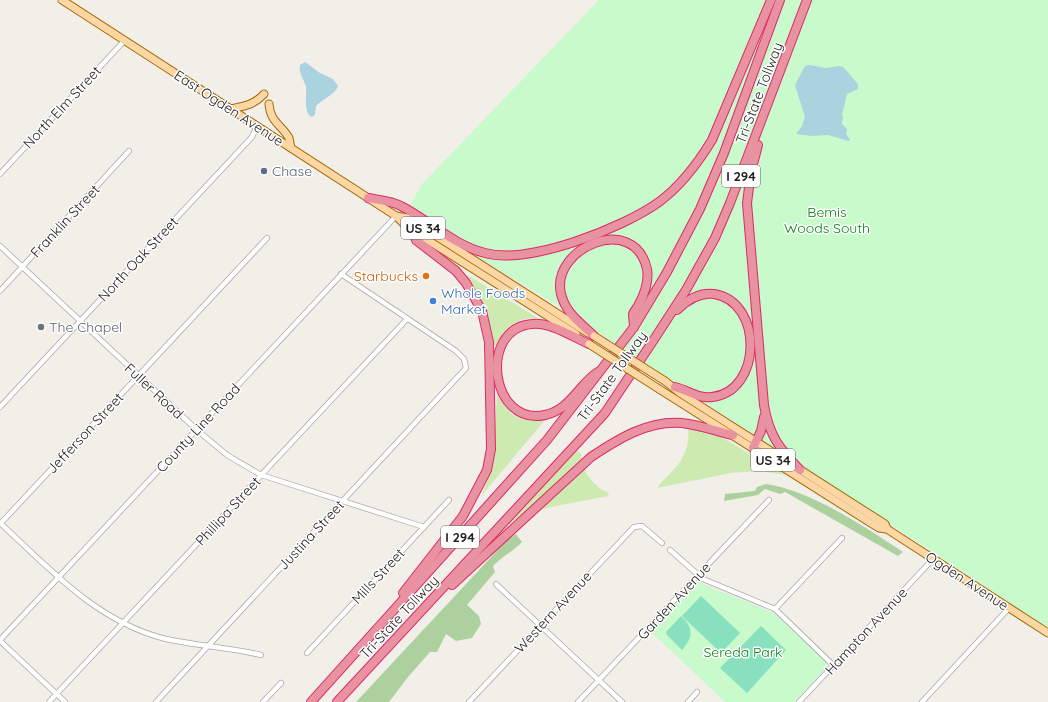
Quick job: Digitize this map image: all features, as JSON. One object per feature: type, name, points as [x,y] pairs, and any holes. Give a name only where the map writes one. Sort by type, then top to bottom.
[{"type":"highway","points":[[368,198],[400,206],[460,244],[487,254],[498,256],[518,256],[536,253],[629,220],[660,201],[684,180],[696,166],[712,140],[771,0]]},
{"type":"highway","name":"Tri-State Tollway","points":[[311,702],[547,440],[604,368],[634,326],[667,272],[700,209],[724,153],[780,0]]},
{"type":"highway","name":"Tri-State Tollway","points":[[337,702],[605,413],[686,290],[715,238],[730,203],[808,0]]},
{"type":"highway","points":[[763,117],[751,172],[747,203],[765,412],[768,425],[777,444],[800,470]]},
{"type":"highway","points":[[380,626],[387,614],[463,516],[487,470],[491,449],[489,342],[482,310],[466,283],[456,271],[416,240],[412,230]]},
{"type":"highway","points":[[594,336],[569,312],[561,294],[560,285],[564,270],[575,256],[586,246],[599,240],[616,239],[629,244],[645,262],[647,269],[647,283],[644,293],[633,314],[634,326]]},
{"type":"highway","points":[[653,341],[675,312],[682,305],[696,296],[712,294],[727,298],[735,303],[744,315],[750,334],[750,346],[746,369],[738,385],[726,394],[705,398],[675,387]]},
{"type":"highway","points":[[589,344],[541,324],[532,324],[516,329],[501,345],[498,356],[498,381],[504,396],[509,404],[520,412],[531,416],[545,415],[560,409],[574,396],[588,378],[604,368]]},
{"type":"highway","points":[[755,445],[761,431],[765,412]]},
{"type":"highway","points":[[427,606],[478,564],[591,458],[613,442],[647,427],[659,424],[681,423],[733,435]]},
{"type":"main road","name":"East Ogden Avenue","points":[[62,0],[396,216],[412,230],[660,389]]},
{"type":"main road","points":[[230,109],[248,106],[257,101],[264,94]]},
{"type":"main road","points":[[268,104],[269,111],[274,121],[289,138],[291,148]]},
{"type":"main road","name":"East Ogden Avenue","points":[[396,216],[408,218],[665,381]]},
{"type":"main road","name":"Ogden Avenue","points":[[665,381],[755,445],[879,528],[887,529],[1048,633]]},
{"type":"main road","name":"Ogden Avenue","points":[[660,389],[733,435],[755,445],[800,470],[885,524],[887,529]]},
{"type":"street","name":"North Elm Street","points":[[0,174],[125,40]]},
{"type":"street","name":"North Oak Street","points":[[0,407],[253,136],[257,126]]},
{"type":"street","name":"Franklin Street","points":[[0,291],[129,151]]},
{"type":"street","name":"County Line Road","points":[[0,641],[396,216]]},
{"type":"street","name":"Jefferson Street","points":[[0,523],[267,238]]},
{"type":"street","name":"Fuller Road","points":[[0,246],[138,376],[197,430],[227,454],[261,475],[424,527]]},
{"type":"street","points":[[341,274],[407,319]]},
{"type":"street","name":"Justina Street","points":[[156,702],[466,368],[464,359],[456,351],[407,319]]},
{"type":"street","name":"Phillipa Street","points":[[50,702],[407,319]]},
{"type":"street","name":"Mills Street","points":[[306,653],[449,500]]},
{"type":"street","name":"Garden Avenue","points":[[578,702],[769,500]]},
{"type":"street","points":[[0,523],[58,578],[93,606],[123,623],[160,637],[207,647],[261,655]]},
{"type":"street","name":"Western Avenue","points":[[469,702],[634,527],[639,525],[662,543]]},
{"type":"street","points":[[775,609],[842,538]]},
{"type":"street","points":[[670,550],[698,576],[775,609],[834,665]]},
{"type":"street","name":"Hampton Avenue","points":[[799,702],[933,559]]},
{"type":"street","points":[[496,584],[622,702]]},
{"type":"street","points":[[922,702],[1009,608]]},
{"type":"street","points":[[0,641],[65,702]]},
{"type":"street","points":[[263,702],[281,683]]},
{"type":"street","points":[[688,702],[697,692]]},
{"type":"green space","name":"Bemis Woods South","points":[[599,0],[1048,0],[1048,628],[558,306],[478,257],[409,207],[422,184]]},
{"type":"green space","points":[[463,274],[469,276],[538,318],[531,318],[512,324],[503,333],[496,345],[493,345],[484,307]]},
{"type":"green space","points":[[497,394],[506,408],[516,416],[522,419],[536,421],[545,420],[482,495],[493,464]]},
{"type":"green space","points":[[687,417],[786,475],[761,471],[731,473],[657,488],[661,482],[674,470],[684,456],[688,444]]},
{"type":"green space","points":[[576,450],[581,453],[586,472],[589,477],[597,486],[609,493],[608,496],[551,507],[522,516],[504,527]]},
{"type":"green space","points":[[766,484],[801,494],[819,502],[855,521],[903,552],[898,556],[785,492],[780,494],[765,489],[758,495],[724,501],[725,494],[755,491],[757,487]]},
{"type":"green space","points":[[516,534],[522,542],[493,566],[495,572],[467,605],[479,616],[481,624],[472,638],[456,641],[446,634],[437,652],[430,652],[389,702],[356,702],[507,540]]},
{"type":"green space","name":"Sereda Park","points":[[698,582],[774,613],[826,662],[826,668],[794,702],[725,702],[650,631],[695,583]]},
{"type":"green space","points":[[701,596],[740,633],[721,653],[682,616]]},
{"type":"green space","points":[[681,616],[690,629],[690,637],[682,650],[667,635],[666,632]]},
{"type":"green space","points":[[761,626],[786,650],[747,693],[720,668]]},
{"type":"water","points":[[305,62],[320,73],[333,79],[338,86],[334,92],[316,106],[315,115],[311,117],[307,111],[306,87],[300,73],[300,65]]},
{"type":"water","points":[[810,65],[825,68],[839,66],[843,67],[858,84],[858,89],[847,94],[842,115],[842,124],[847,129],[846,134],[850,140],[849,141],[828,135],[811,136],[796,134],[802,126],[805,117],[795,85],[805,66]]},
{"type":"place","name":"Chase","points":[[264,171]]},
{"type":"place","name":"Starbucks","points":[[426,276]]},
{"type":"place","name":"Whole Foods Market","points":[[433,301]]},
{"type":"place","name":"The Chapel","points":[[41,327]]}]
